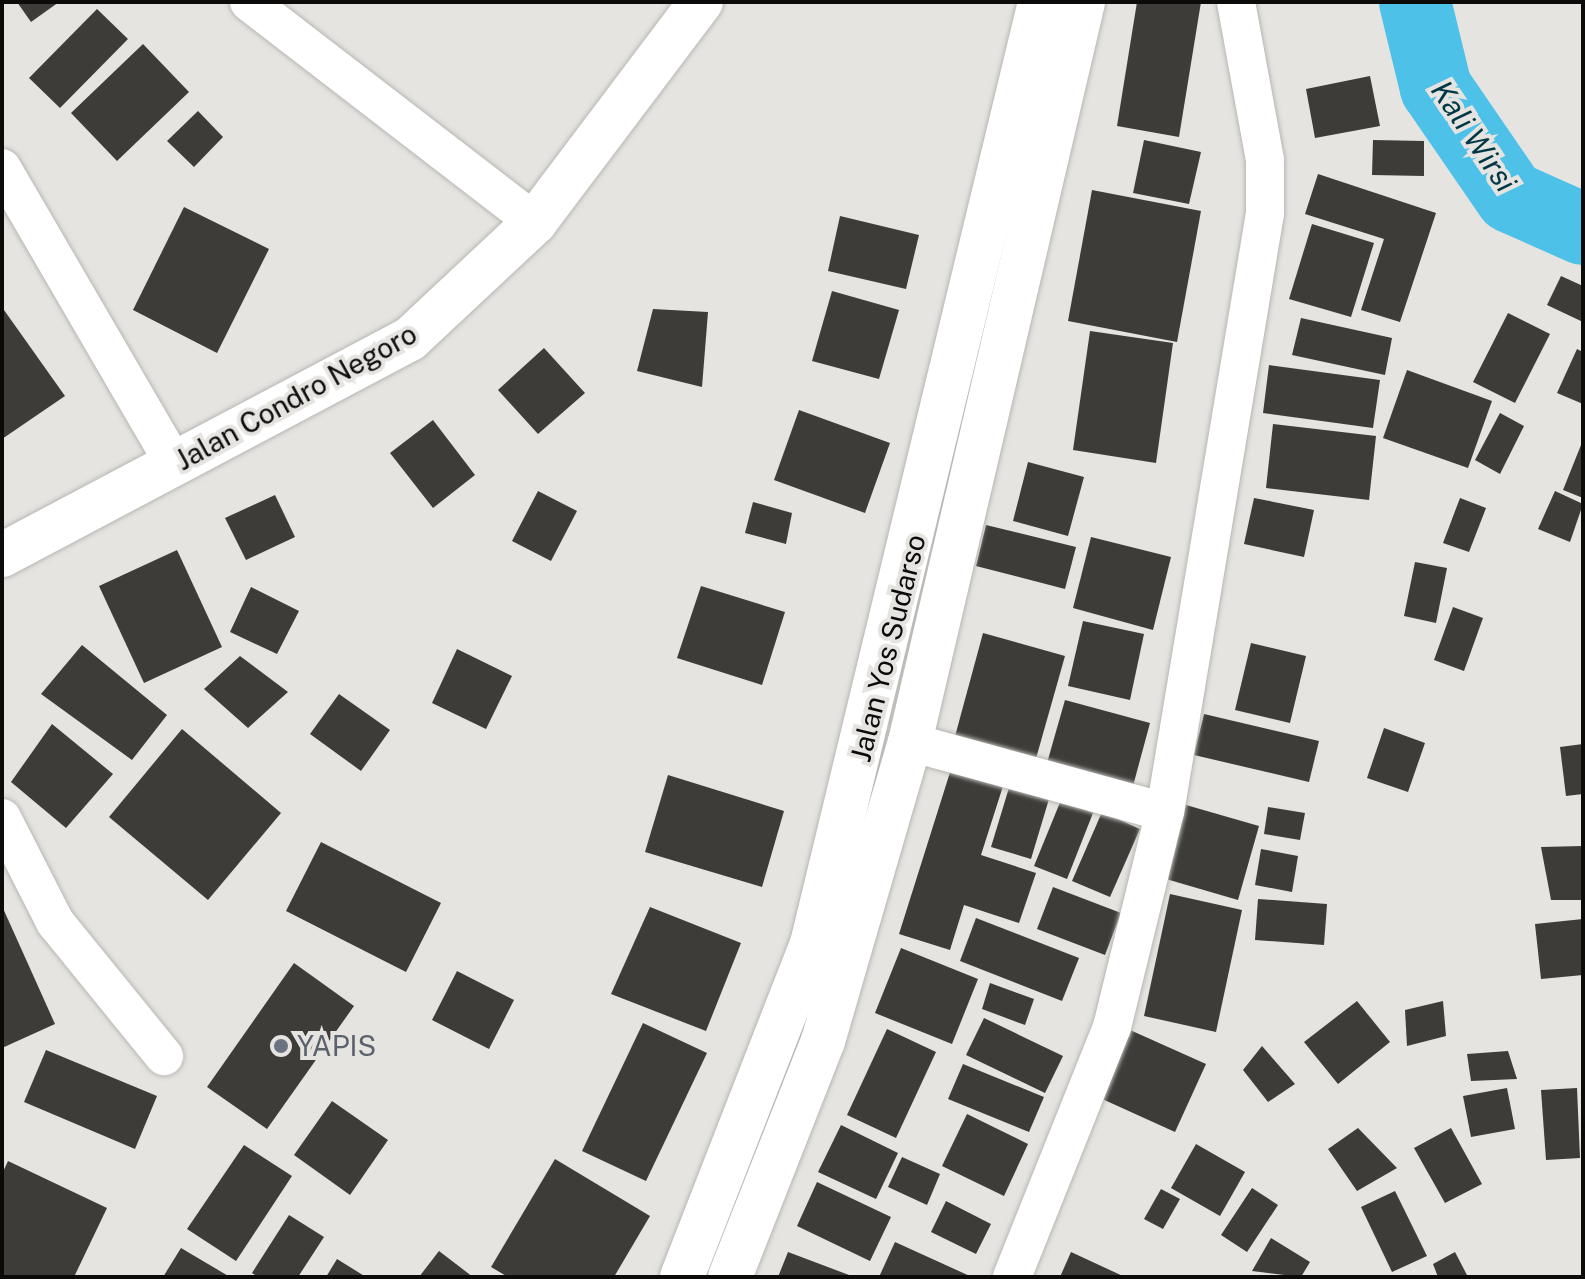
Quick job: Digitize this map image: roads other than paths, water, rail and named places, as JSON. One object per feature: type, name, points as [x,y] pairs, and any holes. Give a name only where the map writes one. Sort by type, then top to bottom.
[{"type":"main road","name":"Jalan Condro Negoro","points":[[2,555],[410,339],[535,222],[701,2]]},
{"type":"main road","name":"Jalan Yos Sudarso","points":[[682,1277],[812,944],[955,368],[1040,2]]},
{"type":"main road","name":"Jalan Yos Sudarso","points":[[730,1277],[823,1041],[910,742],[1083,2]]},
{"type":"main road","points":[[955,368],[998,376]]},
{"type":"street","points":[[249,2],[535,222]]},
{"type":"street","points":[[1012,1277],[1112,1027],[1165,812],[1265,213],[1265,160],[1236,2]]},
{"type":"street","points":[[2,168],[175,465]]},
{"type":"street","points":[[910,742],[1165,812]]},
{"type":"street","points":[[2,818],[55,922],[164,1056]]},
{"type":"waterway","name":"Kali Wirsi","points":[[1415,2],[1436,88],[1511,197],[1583,229]]},
{"type":"place","name":"YAPIS","points":[[281,1046]]}]
